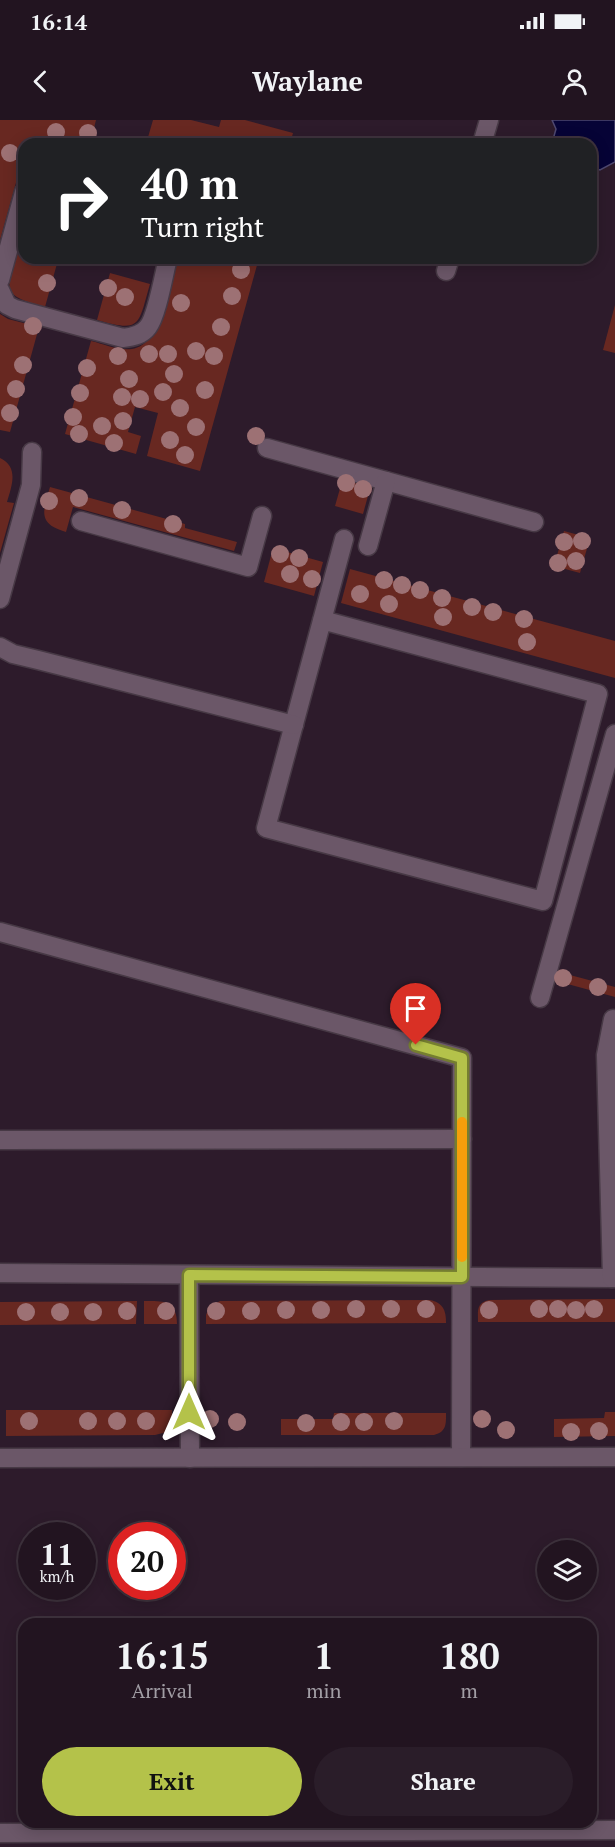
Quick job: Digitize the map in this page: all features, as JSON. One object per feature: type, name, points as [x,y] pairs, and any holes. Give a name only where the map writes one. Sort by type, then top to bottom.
[{"type":"lane","points":[[484,138],[489,120]]},
{"type":"lane","points":[[0,280],[18,214]]},
{"type":"lane","points":[[0,290],[7,305],[15,309],[130,338],[147,329],[151,323],[166,264]]},
{"type":"lane","points":[[267,448],[534,522]]},
{"type":"lane","points":[[0,599],[31,485],[32,452]]},
{"type":"lane","points":[[368,546],[386,481]]},
{"type":"lane","points":[[81,521],[248,567],[262,516]]},
{"type":"lane","points":[[322,620],[598,693],[543,902],[266,828],[294,725],[322,620],[344,539]]},
{"type":"lane","points":[[0,647],[21,656],[294,725]]},
{"type":"lane","points":[[540,998],[615,734]]},
{"type":"lane","points":[[0,932],[462,1058],[461,1457]]},
{"type":"lane","points":[[0,1273],[613,1278],[606,1055],[613,1019]]},
{"type":"lane","points":[[0,1140],[462,1139]]},
{"type":"lane","points":[[189,1275],[190,1458]]},
{"type":"lane","points":[[0,1458],[615,1457]]},
{"type":"lane","points":[[0,1833],[189,1840],[460,1839],[615,1830]]},
{"type":"shaded area","points":[[0,120],[96,120],[92,138],[18,138],[18,176],[0,240]]},
{"type":"shaded area","points":[[153,120],[191,120],[219,127],[221,120],[245,120],[293,133],[292,138],[148,138]]},
{"type":"shaded area","points":[[552,120],[615,120],[615,162],[600,170],[597,169],[597,138],[553,138],[556,129]]},
{"type":"shaded area","points":[[18,249],[18,264],[57,264],[45,307],[20,299],[14,294],[10,289],[11,274]]},
{"type":"shaded area","points":[[176,264],[257,264],[200,471],[147,456],[158,413],[135,407],[128,432],[141,436],[136,454],[65,434],[91,341],[122,349],[132,349],[142,345],[158,325]]},
{"type":"shaded area","points":[[110,273],[150,284],[140,317],[130,325],[123,326],[97,320]]},
{"type":"shaded area","points":[[615,305],[615,353],[603,350]]},
{"type":"shaded area","points":[[0,314],[8,319],[39,327],[10,432],[0,430]]},
{"type":"shaded area","points":[[0,458],[10,466],[12,471],[12,483],[7,502],[14,503],[0,553]]},
{"type":"shaded area","points":[[343,478],[371,485],[363,514],[335,506]]},
{"type":"shaded area","points":[[50,487],[185,524],[185,528],[237,542],[234,551],[73,507],[66,532],[50,525],[44,516]]},
{"type":"shaded area","points":[[564,531],[590,538],[580,573],[554,566]]},
{"type":"shaded area","points":[[273,548],[323,562],[314,596],[264,582]]},
{"type":"shaded area","points":[[350,569],[615,641],[615,678],[341,603]]},
{"type":"shaded area","points":[[555,971],[615,987],[615,997],[553,980]]},
{"type":"shaded area","points":[[615,1299],[615,1322],[478,1322],[480,1305],[489,1300]]},
{"type":"shaded area","points":[[430,1300],[443,1308],[446,1323],[206,1324],[209,1307],[220,1301]]},
{"type":"shaded area","points":[[137,1301],[136,1324],[0,1325],[0,1302]]},
{"type":"shaded area","points":[[144,1301],[163,1302],[172,1306],[175,1310],[177,1324],[144,1324]]},
{"type":"shaded area","points":[[6,1410],[172,1410],[172,1423],[167,1432],[155,1435],[6,1436]]},
{"type":"shaded area","points":[[605,1412],[615,1412],[615,1436],[554,1437],[554,1419],[604,1418]]},
{"type":"shaded area","points":[[334,1413],[446,1413],[446,1420],[444,1429],[434,1435],[281,1435],[281,1419],[333,1419]]},
{"type":"slow traffic","points":[[462,1122],[462,1257]]},
{"type":"route","points":[[189,1412],[189,1275],[462,1277],[462,1058],[416,1045]]}]
